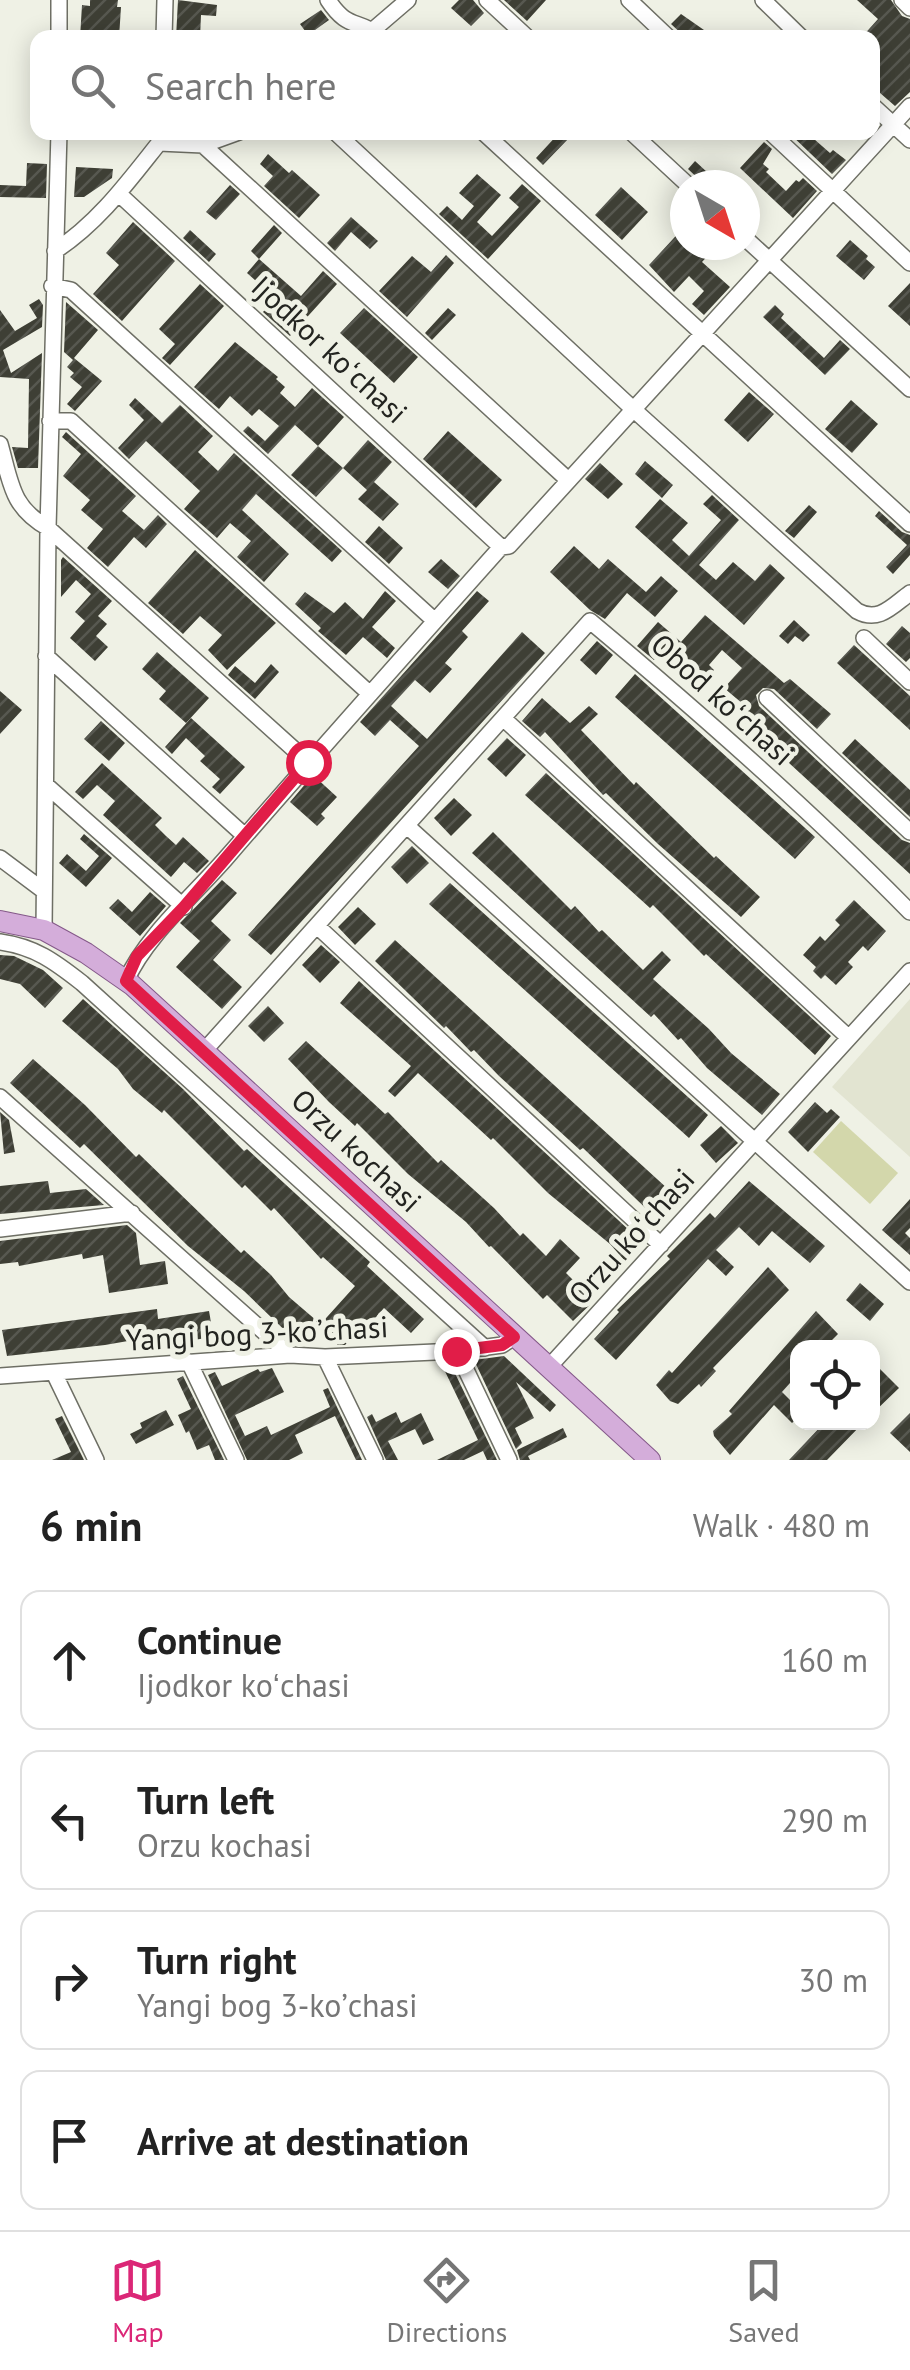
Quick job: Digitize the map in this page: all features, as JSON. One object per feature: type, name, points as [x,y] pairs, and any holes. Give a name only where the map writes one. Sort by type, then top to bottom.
[{"type":"main road","name":"Orzu kochasi","points":[[0,921],[44,930],[126,981],[650,1460]]},
{"type":"street","points":[[59,0],[59,30]]},
{"type":"street","points":[[164,30],[165,0]]},
{"type":"street","points":[[328,0],[342,20],[362,30]]},
{"type":"street","points":[[377,30],[408,0]]},
{"type":"street","points":[[487,0],[519,30]]},
{"type":"street","points":[[629,0],[661,30]]},
{"type":"street","points":[[763,0],[794,30]]},
{"type":"street","points":[[902,0],[910,8]]},
{"type":"street","points":[[880,137],[910,106]]},
{"type":"street","points":[[880,113],[910,140]]},
{"type":"street","points":[[44,930],[52,286],[59,140]]},
{"type":"street","points":[[55,251],[74,239],[119,194],[159,140]]},
{"type":"street","points":[[173,140],[204,145],[225,140]]},
{"type":"street","points":[[344,140],[857,611],[870,618],[878,616],[910,592]]},
{"type":"street","points":[[492,140],[910,524]]},
{"type":"street","points":[[640,140],[672,170]]},
{"type":"street","points":[[778,140],[910,263]]},
{"type":"street","points":[[126,981],[137,956],[369,692],[500,547],[510,546],[878,140]]},
{"type":"street","points":[[204,145],[567,479]]},
{"type":"street","name":"Ijodkor koʻchasi","points":[[119,194],[500,547]]},
{"type":"street","points":[[760,251],[910,389]]},
{"type":"street","points":[[52,286],[71,290],[435,621]]},
{"type":"street","points":[[50,421],[70,421],[369,692]]},
{"type":"street","points":[[0,444],[16,502],[28,516],[48,528],[308,762]]},
{"type":"street","name":"Obod koʻchasi","points":[[204,1052],[590,620],[865,866],[910,912]]},
{"type":"street","points":[[864,638],[910,682]]},
{"type":"street","points":[[46,656],[245,836]]},
{"type":"street","points":[[767,698],[910,832]]},
{"type":"street","points":[[504,719],[848,1037]]},
{"type":"street","points":[[46,785],[184,907]]},
{"type":"street","points":[[407,826],[910,1282]]},
{"type":"street","points":[[0,858],[44,890]]},
{"type":"street","points":[[317,926],[661,1245]]},
{"type":"street","points":[[0,942],[46,954],[82,983],[486,1348]]},
{"type":"street","name":"Orzu koʻchasi","points":[[548,1368],[910,971]]},
{"type":"street","points":[[0,1097],[290,1355]]},
{"type":"street","points":[[0,1230],[132,1213]]},
{"type":"street","name":"Yangi bog 3-koʼchasi","points":[[0,1376],[290,1355],[325,1358],[456,1351],[502,1345],[514,1337]]},
{"type":"street","points":[[456,1351],[509,1460]]},
{"type":"street","points":[[325,1358],[375,1460]]},
{"type":"street","points":[[189,1362],[236,1460]]},
{"type":"street","points":[[54,1373],[96,1460]]},
{"type":"shaded area","points":[[910,999],[910,1157],[832,1087]]},
{"type":"green space","points":[[841,1121],[898,1173],[870,1204],[813,1152]]},
{"type":"building","points":[[90,0],[118,0],[120,30],[80,30],[82,5],[90,6]]},
{"type":"building","points":[[178,0],[217,5],[216,16],[201,15],[200,30],[176,30]]},
{"type":"building","points":[[459,0],[473,0],[484,13],[471,26],[451,8]]},
{"type":"building","points":[[504,0],[546,0],[527,21]]},
{"type":"building","points":[[857,0],[891,0],[902,16],[910,19],[910,92],[895,106],[880,93],[880,30],[868,30],[878,19]]},
{"type":"building","points":[[321,10],[329,20],[315,30],[304,30],[300,24]]},
{"type":"building","points":[[681,14],[704,30],[677,30],[671,24]]},
{"type":"building","points":[[553,140],[567,140],[543,165],[536,158]]},
{"type":"building","points":[[796,140],[815,140],[846,160],[832,174]]},
{"type":"building","points":[[764,142],[772,149],[763,164],[769,169],[766,172],[786,191],[803,178],[817,191],[793,218],[760,187],[760,170],[740,168]]},
{"type":"building","points":[[268,154],[320,195],[299,218],[264,186],[273,176],[260,164]]},
{"type":"building","points":[[695,161],[705,170],[689,170]]},
{"type":"building","points":[[27,163],[47,164],[46,198],[0,197],[0,185],[26,186]]},
{"type":"building","points":[[76,167],[113,169],[112,178],[84,197],[74,197]]},
{"type":"building","points":[[477,174],[501,195],[477,222],[492,236],[519,207],[509,198],[522,184],[541,201],[488,259],[439,214],[447,206],[462,220],[474,206],[459,193]]},
{"type":"building","points":[[230,185],[240,194],[216,220],[206,212]]},
{"type":"building","points":[[621,187],[648,212],[622,240],[595,215]]},
{"type":"building","points":[[351,217],[378,241],[370,249],[351,232],[335,251],[327,243]]},
{"type":"building","points":[[133,222],[175,261],[122,321],[93,294],[119,265],[106,253]]},
{"type":"building","points":[[274,225],[282,233],[259,259],[251,251]]},
{"type":"building","points":[[190,230],[216,254],[209,262],[183,238]]},
{"type":"building","points":[[850,240],[875,267],[864,280],[836,256]]},
{"type":"building","points":[[670,242],[670,260],[704,260],[730,287],[704,315],[692,304],[704,291],[689,276],[674,292],[649,265]]},
{"type":"building","points":[[446,255],[454,263],[407,317],[379,291],[412,256],[431,272]]},
{"type":"building","points":[[259,259],[301,296],[323,271],[337,284],[290,336],[263,312],[275,298],[247,273]]},
{"type":"building","points":[[910,283],[910,326],[888,306]]},
{"type":"building","points":[[200,284],[224,306],[170,365],[162,358],[175,344],[159,329]]},
{"type":"building","points":[[39,299],[43,305],[42,327],[3,350],[11,373],[42,353],[38,468],[18,468],[12,447],[28,448],[29,379],[0,377],[0,310],[15,331],[37,318],[29,305]]},
{"type":"building","points":[[66,302],[98,330],[74,358],[102,381],[75,411],[67,404],[82,387],[70,377],[74,373],[67,367],[73,360],[64,352]]},
{"type":"building","points":[[775,305],[784,314],[781,318],[824,358],[840,340],[850,349],[825,375],[763,317]]},
{"type":"building","points":[[364,308],[418,357],[394,383],[340,333]]},
{"type":"building","points":[[448,308],[456,315],[432,340],[425,333]]},
{"type":"building","points":[[235,342],[278,377],[285,387],[280,393],[295,407],[312,388],[344,417],[318,446],[295,425],[268,454],[243,431],[248,426],[265,441],[279,426],[259,409],[252,416],[230,396],[219,409],[194,387]]},
{"type":"building","points":[[749,392],[774,414],[748,442],[724,420]]},
{"type":"building","points":[[135,398],[162,423],[180,405],[213,436],[198,452],[218,471],[234,453],[342,551],[332,562],[256,494],[242,510],[289,554],[264,582],[237,557],[251,541],[230,523],[217,538],[184,509],[200,491],[146,441],[129,459],[118,448],[144,420],[129,405]]},
{"type":"building","points":[[851,400],[878,424],[852,453],[825,429]]},
{"type":"building","points":[[448,431],[502,480],[476,508],[423,459]]},
{"type":"building","points":[[66,432],[136,496],[122,511],[144,530],[158,515],[167,524],[146,548],[134,537],[108,567],[87,548],[103,529],[81,510],[90,500],[63,476],[81,454],[62,437]]},
{"type":"building","points":[[368,440],[392,462],[374,482],[399,504],[383,521],[358,499],[367,490],[343,468]]},
{"type":"building","points":[[318,446],[343,468],[316,497],[291,475]]},
{"type":"building","points":[[645,461],[673,485],[662,498],[635,474]]},
{"type":"building","points":[[600,463],[623,484],[608,499],[585,479]]},
{"type":"building","points":[[712,495],[739,520],[699,565],[716,580],[733,562],[755,581],[770,564],[785,578],[744,625],[635,527],[660,499],[688,523],[672,540],[689,556],[721,520],[703,504]]},
{"type":"building","points":[[809,505],[817,512],[794,538],[785,531]]},
{"type":"building","points":[[879,511],[910,535],[910,555],[893,574],[886,567],[907,545],[875,516]]},
{"type":"building","points":[[379,526],[403,548],[389,564],[365,542]]},
{"type":"building","points":[[574,546],[599,569],[608,559],[646,592],[661,576],[678,591],[655,617],[627,593],[605,619],[550,572]]},
{"type":"building","points":[[195,550],[276,623],[227,670],[208,650],[222,635],[200,616],[183,634],[148,603]]},
{"type":"building","points":[[63,557],[112,601],[98,616],[107,624],[96,636],[108,647],[95,661],[70,638],[85,621],[75,612],[91,594],[76,580],[61,597]]},
{"type":"building","points":[[441,559],[460,576],[448,589],[428,572]]},
{"type":"building","points":[[385,591],[396,601],[372,627],[395,648],[387,658],[363,637],[346,655],[295,604],[305,592],[334,613],[345,602],[363,619]]},
{"type":"building","points":[[477,591],[489,601],[462,631],[468,637],[445,663],[452,669],[430,693],[415,680],[391,706],[427,739],[522,632],[545,653],[271,955],[248,935],[419,746],[390,720],[375,736],[360,722]]},
{"type":"building","points":[[705,615],[784,683],[790,679],[831,714],[817,729],[774,689],[763,688],[756,695],[759,706],[902,840],[910,843],[910,874],[740,718],[749,709],[724,688],[742,668],[722,650],[709,665],[714,670],[700,686],[661,652],[654,660],[637,646],[658,622],[681,642]]},
{"type":"building","points":[[794,620],[810,635],[803,642],[795,636],[788,644],[779,636]]},
{"type":"building","points":[[902,626],[910,633],[910,658],[906,662],[886,644]]},
{"type":"building","points":[[597,641],[613,655],[596,675],[580,660]]},
{"type":"building","points":[[854,645],[910,696],[910,730],[837,663]]},
{"type":"building","points":[[157,652],[209,698],[186,723],[159,699],[166,691],[142,669]]},
{"type":"building","points":[[271,664],[279,672],[255,699],[228,675],[235,666],[255,683]]},
{"type":"building","points":[[635,674],[815,837],[795,859],[615,697]]},
{"type":"building","points":[[0,691],[22,710],[0,734]]},
{"type":"building","points":[[542,698],[570,723],[589,706],[598,714],[581,730],[634,785],[636,782],[760,897],[741,917],[606,793],[603,795],[545,732],[540,737],[522,721]]},
{"type":"building","points":[[191,718],[245,767],[220,794],[212,787],[220,779],[200,761],[205,756],[186,738],[172,754],[165,747]]},
{"type":"building","points":[[101,721],[125,743],[109,761],[84,739]]},
{"type":"building","points":[[507,738],[526,755],[506,777],[487,759]]},
{"type":"building","points":[[855,739],[910,790],[910,817],[842,753]]},
{"type":"building","points":[[102,763],[162,818],[155,825],[166,836],[176,845],[183,837],[209,861],[197,873],[184,862],[171,877],[103,815],[115,801],[97,785],[83,799],[75,792]]},
{"type":"building","points":[[546,773],[831,1036],[815,1055],[653,905],[650,908],[525,795]]},
{"type":"building","points":[[313,775],[337,797],[321,814],[325,818],[317,826],[290,802]]},
{"type":"building","points":[[454,798],[472,815],[451,836],[434,818]]},
{"type":"building","points":[[493,832],[571,910],[575,906],[643,970],[662,951],[671,960],[653,979],[780,1094],[762,1115],[472,853]]},
{"type":"building","points":[[84,834],[112,858],[86,887],[59,863],[67,854],[86,871],[99,856],[80,839]]},
{"type":"building","points":[[412,846],[429,863],[407,884],[391,867]]},
{"type":"building","points":[[222,880],[237,893],[211,921],[231,940],[213,960],[242,987],[222,1009],[176,967],[200,941],[180,923]]},
{"type":"building","points":[[450,883],[708,1115],[689,1138],[429,904]]},
{"type":"building","points":[[150,892],[166,906],[140,936],[109,908],[118,899],[132,912]]},
{"type":"building","points":[[854,900],[886,931],[868,951],[863,946],[848,962],[853,967],[836,985],[825,975],[821,979],[813,971],[816,967],[803,955],[820,936],[825,941],[840,925],[835,920]]},
{"type":"building","points":[[358,907],[376,924],[355,945],[338,927]]},
{"type":"building","points":[[395,940],[680,1200],[660,1222],[375,961]]},
{"type":"building","points":[[321,945],[340,962],[320,983],[302,965]]},
{"type":"building","points":[[0,955],[14,956],[43,970],[63,988],[45,1008],[20,984],[0,979]]},
{"type":"building","points":[[359,981],[643,1243],[625,1261],[418,1073],[395,1097],[388,1091],[411,1066],[340,1003]]},
{"type":"building","points":[[83,999],[183,1089],[244,1151],[247,1149],[370,1262],[367,1266],[424,1319],[411,1333],[384,1308],[361,1334],[358,1331],[345,1345],[338,1345],[318,1327],[355,1286],[321,1259],[274,1208],[271,1211],[245,1185],[242,1188],[164,1110],[162,1113],[133,1089],[118,1069],[62,1021]]},
{"type":"building","points":[[268,1006],[284,1023],[264,1042],[248,1026]]},
{"type":"building","points":[[306,1041],[385,1114],[388,1112],[438,1163],[441,1160],[494,1208],[520,1236],[523,1233],[546,1256],[560,1239],[580,1258],[566,1273],[594,1301],[573,1321],[547,1295],[543,1299],[466,1222],[408,1174],[357,1123],[355,1126],[288,1059]]},
{"type":"building","points":[[33,1059],[317,1321],[298,1343],[244,1291],[188,1246],[84,1144],[80,1148],[10,1083]]},
{"type":"building","points":[[815,1102],[827,1113],[831,1109],[840,1117],[808,1152],[788,1132]]},
{"type":"building","points":[[0,1112],[9,1120],[15,1152],[4,1154]]},
{"type":"building","points":[[721,1126],[738,1143],[716,1163],[700,1145]]},
{"type":"building","points":[[48,1181],[50,1193],[86,1189],[104,1205],[0,1214],[0,1186]]},
{"type":"building","points":[[749,1181],[825,1246],[810,1263],[772,1231],[759,1246],[739,1227],[716,1250],[734,1267],[726,1276],[708,1259],[616,1360],[594,1339],[617,1310],[670,1259],[667,1256],[710,1213],[715,1218]]},
{"type":"building","points":[[910,1199],[910,1228],[905,1233],[910,1238],[910,1255],[882,1230]]},
{"type":"building","points":[[127,1225],[136,1233],[140,1265],[165,1261],[168,1284],[109,1293],[103,1255],[83,1259],[82,1254],[19,1266],[18,1262],[0,1264],[0,1241]]},
{"type":"building","points":[[768,1267],[789,1290],[713,1368],[716,1371],[701,1387],[699,1384],[678,1404],[670,1401],[656,1385],[669,1370],[672,1373]]},
{"type":"building","points":[[860,1283],[884,1304],[870,1321],[846,1300]]},
{"type":"building","points":[[157,1309],[158,1319],[209,1311],[218,1336],[170,1344],[168,1334],[7,1356],[2,1330]]},
{"type":"building","points":[[816,1311],[838,1334],[832,1340],[791,1340]]},
{"type":"building","points":[[790,1341],[790,1383],[782,1392],[790,1400],[790,1421],[774,1405],[730,1455],[713,1431],[732,1414],[729,1411]]},
{"type":"building","points":[[504,1356],[556,1405],[550,1412],[516,1382],[534,1418],[515,1428],[522,1443],[516,1449],[474,1360]]},
{"type":"building","points":[[441,1363],[450,1363],[497,1460],[487,1460],[483,1451],[464,1460],[437,1460],[478,1440]]},
{"type":"building","points":[[272,1368],[284,1392],[235,1415],[245,1436],[267,1426],[271,1435],[330,1407],[323,1390],[328,1388],[362,1460],[356,1460],[335,1416],[295,1435],[303,1453],[289,1460],[247,1460],[208,1375],[215,1372],[222,1386],[258,1369],[260,1372]]},
{"type":"building","points":[[880,1369],[899,1388],[880,1406]]},
{"type":"building","points":[[183,1376],[224,1460],[215,1460],[209,1445],[197,1450],[189,1431],[186,1433],[178,1415],[191,1409],[177,1379]]},
{"type":"building","points":[[166,1410],[174,1425],[136,1444],[130,1434],[142,1428],[140,1423]]},
{"type":"building","points":[[396,1412],[401,1423],[421,1413],[434,1440],[423,1445],[415,1429],[388,1441],[398,1460],[386,1460],[367,1417],[372,1414],[376,1422]]},
{"type":"building","points":[[910,1413],[910,1452],[890,1433]]},
{"type":"building","points":[[62,1416],[84,1460],[52,1460],[71,1452],[55,1419]]},
{"type":"building","points":[[563,1428],[567,1437],[528,1456],[530,1460],[520,1460],[517,1450]]},
{"type":"building","points":[[817,1430],[856,1430],[827,1460],[789,1460]]},
{"type":"route","points":[[308,762],[137,956],[126,981],[514,1337],[502,1345],[456,1351]]}]
